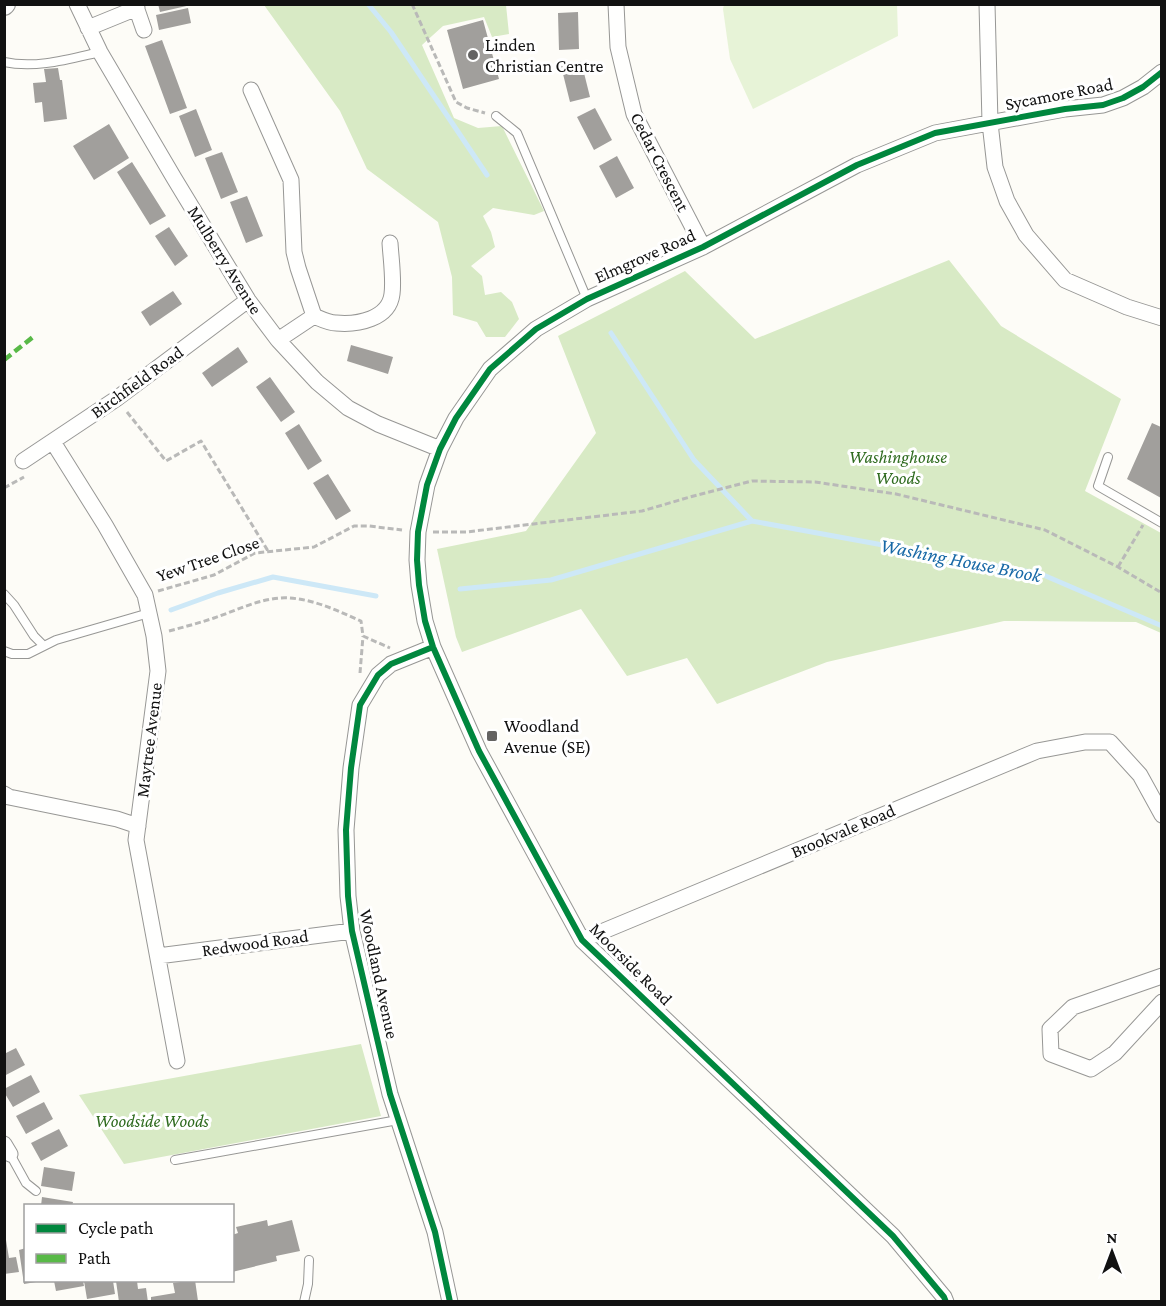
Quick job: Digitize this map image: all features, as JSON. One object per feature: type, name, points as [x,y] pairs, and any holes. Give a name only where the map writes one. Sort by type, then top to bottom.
[{"type":"street","name":"Mulberry Avenue","points":[[77,4],[100,52],[248,300],[279,340],[317,382],[348,408],[378,424],[440,449]]},
{"type":"street","name":"Cedar Crescent","points":[[616,4],[618,47],[634,114],[703,246]]},
{"type":"street","points":[[987,4],[990,123],[995,167],[1007,201],[1026,236],[1065,280],[1127,307],[1161,318]]},
{"type":"street","points":[[88,28],[136,6],[144,30]]},
{"type":"street","name":"Sycamore Road","points":[[990,123],[1065,109],[1102,105],[1123,98],[1143,87],[1161,72]]},
{"type":"street","points":[[251,90],[291,180],[294,252],[314,316]]},
{"type":"street","name":"Elmgrove Road","points":[[418,532],[427,484],[440,449],[456,418],[490,369],[536,329],[587,299],[703,246],[857,165],[935,134],[990,123]]},
{"type":"street","points":[[314,316],[335,324],[362,322],[387,309],[392,295],[390,243]]},
{"type":"street","name":"Birchfield Road","points":[[23,461],[116,399],[248,300]]},
{"type":"street","points":[[279,340],[314,316]]},
{"type":"street","name":"Maytree Avenue","points":[[53,442],[145,595],[154,636],[158,671],[136,840],[177,1061]]},
{"type":"street","name":"Moorside Road","points":[[418,532],[419,585],[432,647],[479,751],[582,940],[893,1236],[946,1302]]},
{"type":"street","name":"Woodland Avenue","points":[[432,647],[391,664],[378,675],[360,705],[351,768],[346,830],[348,896],[352,931],[390,1094],[435,1232],[450,1302]]},
{"type":"street","name":"Brookvale Road","points":[[582,940],[1037,751],[1085,742],[1110,742],[1140,775],[1161,815]]},
{"type":"street","points":[[4,794],[9,797],[117,819],[138,826]]},
{"type":"street","name":"Redwood Road","points":[[158,956],[352,931]]},
{"type":"street","points":[[1161,976],[1073,1007],[1050,1029],[1051,1054],[1091,1069],[1115,1053],[1161,1002]]},
{"type":"lane","points":[[4,62],[33,64],[63,61],[100,52]]},
{"type":"lane","points":[[496,116],[517,134],[587,299]]},
{"type":"lane","points":[[1108,457],[1098,486],[1161,523]]},
{"type":"lane","points":[[4,594],[34,636],[44,646]]},
{"type":"lane","points":[[4,651],[12,654],[28,654],[56,640],[149,613]]},
{"type":"lane","points":[[175,1160],[398,1120]]},
{"type":"lane","points":[[7,1149],[26,1183],[36,1191]]},
{"type":"lane","points":[[304,1302],[308,1284],[309,1260]]},
{"type":"path","points":[[412,4],[456,102],[467,108],[496,116]]},
{"type":"path","points":[[116,399],[166,461],[201,441],[268,552]]},
{"type":"path","points":[[1118,567],[1149,516]]},
{"type":"path","points":[[154,636],[256,603],[274,599],[301,599],[327,605],[361,621],[363,636],[396,651],[400,660]]},
{"type":"green space","points":[[264,5],[506,5],[509,34],[492,37],[484,17],[443,26],[422,45],[454,118],[478,128],[502,126],[544,211],[534,215],[493,208],[483,216],[495,247],[471,266],[482,276],[485,295],[501,292],[512,302],[519,319],[505,337],[486,337],[477,322],[453,315],[452,277],[438,222],[367,169],[340,111]]},
{"type":"green space","points":[[724,5],[897,5],[898,36],[753,109],[730,59]]},
{"type":"green space","name":"Washinghouse Woods","points":[[949,260],[1001,326],[1121,399],[1085,491],[1161,533],[1161,633],[1136,622],[1004,621],[827,662],[717,704],[687,658],[627,676],[581,609],[462,652],[456,637],[437,549],[526,531],[596,433],[558,336],[685,271],[755,339]]},
{"type":"green space","name":"Woodside Woods","points":[[361,1044],[381,1116],[124,1164],[79,1095]]},
{"type":"building","points":[[158,4],[191,4],[191,5],[160,12]]},
{"type":"building","points":[[188,8],[191,23],[159,30],[156,15]]},
{"type":"building","points":[[578,12],[579,49],[559,50],[558,13]]},
{"type":"building","name":"Linden Christian Centre","points":[[483,20],[499,79],[463,89],[447,30]]},
{"type":"building","points":[[162,40],[187,108],[170,114],[145,46]]},
{"type":"building","points":[[581,61],[590,97],[570,102],[561,66]]},
{"type":"building","points":[[58,68],[60,80],[62,80],[67,119],[44,122],[42,102],[35,103],[33,83],[46,82],[44,69]]},
{"type":"building","points":[[595,108],[612,140],[594,150],[577,117]]},
{"type":"building","points":[[196,109],[212,150],[195,157],[179,116]]},
{"type":"building","points":[[109,124],[129,158],[94,180],[73,146]]},
{"type":"building","points":[[222,152],[238,192],[221,199],[205,158]]},
{"type":"building","points":[[617,156],[634,188],[616,198],[599,166]]},
{"type":"building","points":[[132,162],[166,216],[150,225],[117,172]]},
{"type":"building","points":[[247,196],[263,236],[246,243],[230,202]]},
{"type":"building","points":[[169,227],[188,256],[175,266],[155,236]]},
{"type":"building","points":[[173,291],[182,304],[150,326],[141,312]]},
{"type":"building","points":[[351,345],[393,357],[388,374],[347,361]]},
{"type":"building","points":[[238,347],[248,362],[212,387],[202,373]]},
{"type":"building","points":[[270,377],[295,412],[281,422],[256,387]]},
{"type":"building","points":[[1152,423],[1161,427],[1161,498],[1127,479]]},
{"type":"building","points":[[299,424],[322,461],[308,470],[285,433]]},
{"type":"building","points":[[328,474],[351,511],[336,520],[313,483]]},
{"type":"building","points":[[16,1048],[25,1065],[4,1076],[4,1054]]},
{"type":"building","points":[[31,1075],[40,1092],[13,1107],[4,1089]]},
{"type":"building","points":[[44,1102],[53,1119],[26,1134],[16,1116]]},
{"type":"building","points":[[59,1129],[68,1146],[41,1161],[31,1143]]},
{"type":"building","points":[[44,1167],[75,1172],[72,1191],[41,1186]]},
{"type":"building","points":[[42,1197],[73,1202],[72,1204],[41,1204]]},
{"type":"building","points":[[267,1220],[268,1226],[292,1220],[300,1251],[276,1256],[277,1261],[234,1272],[234,1234],[238,1233],[236,1227]]},
{"type":"building","points":[[4,1240],[6,1240],[9,1258],[16,1257],[19,1272],[4,1274]]},
{"type":"building","points":[[24,1249],[24,1282],[36,1282],[24,1284],[19,1250]]},
{"type":"building","points":[[54,1282],[83,1282],[84,1286],[56,1291]]},
{"type":"building","points":[[84,1282],[113,1282],[115,1294],[87,1299]]},
{"type":"building","points":[[116,1282],[137,1282],[138,1289],[146,1288],[148,1302],[119,1302]]},
{"type":"building","points":[[195,1282],[198,1301],[151,1302],[151,1297],[175,1293],[173,1283]]},
{"type":"waterway","name":"Washing House Brook","points":[[368,4],[391,32],[487,175]]},
{"type":"waterway","name":"Washing House Brook","points":[[611,333],[694,460],[752,521]]},
{"type":"waterway","name":"Washing House Brook","points":[[460,589],[551,580],[752,521],[1041,574],[1162,626]]},
{"type":"waterway","name":"Washing House Brook","points":[[171,610],[273,577],[376,596]]},
{"type":"marked path","points":[[4,360],[33,337]]},
{"type":"cycle path","points":[[946,1302],[893,1236],[582,940],[479,751],[433,647],[425,621],[419,585],[418,532],[427,485],[440,449],[456,418],[490,369],[536,329],[587,299],[703,247],[857,165],[935,133],[1065,109],[1103,105],[1123,98],[1143,87],[1162,72]]},
{"type":"cycle path","points":[[433,647],[391,664],[378,675],[360,705],[351,768],[346,830],[348,896],[352,931],[390,1094],[435,1232],[450,1302]]},
{"type":"place","name":"Linden Christian Centre","points":[[473,55]]},
{"type":"place","name":"Woodland Avenue (SE)","points":[[492,736]]}]
